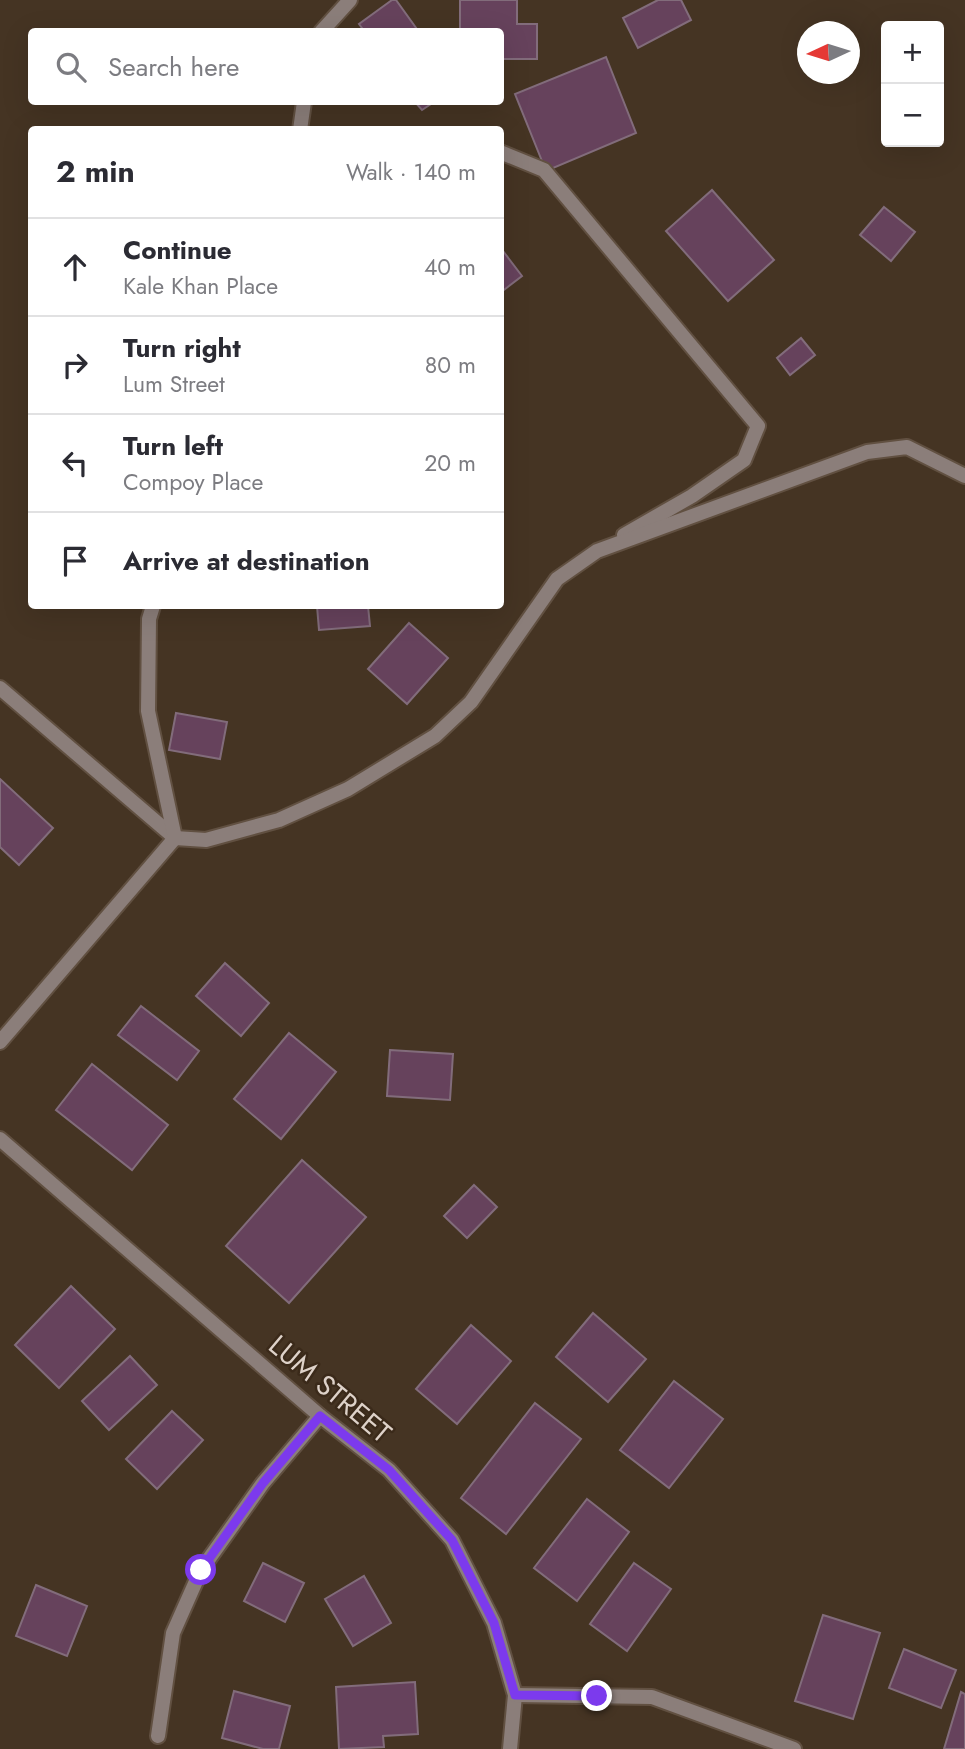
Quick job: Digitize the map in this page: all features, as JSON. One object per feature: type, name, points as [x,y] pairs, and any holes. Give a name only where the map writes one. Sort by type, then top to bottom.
[{"type":"street","points":[[325,28],[350,0]]},
{"type":"street","points":[[301,126],[304,105]]},
{"type":"street","points":[[0,688],[175,838],[206,840],[279,820],[348,789],[435,736],[471,702],[557,579],[597,551],[692,496],[744,460],[758,426],[544,170],[504,154]]},
{"type":"street","points":[[597,551],[867,452],[906,447],[965,476]]},
{"type":"street","points":[[152,609],[149,619],[148,711],[175,838]]},
{"type":"street","points":[[0,1042],[175,838]]},
{"type":"street","name":"LUM STREET","points":[[0,1139],[320,1416],[389,1470],[452,1540],[494,1623],[515,1695],[510,1749]]},
{"type":"street","points":[[158,1735],[173,1633],[201,1570],[263,1483],[320,1416]]},
{"type":"street","points":[[515,1695],[652,1697],[794,1749]]},
{"type":"building","points":[[392,0],[396,0],[416,28],[362,28],[359,24]]},
{"type":"building","points":[[460,0],[517,0],[517,24],[537,24],[537,59],[504,59],[504,28],[460,28]]},
{"type":"building","points":[[658,0],[681,0],[691,20],[638,48],[623,18]]},
{"type":"building","points":[[606,57],[636,133],[546,171],[515,94]]},
{"type":"building","points":[[712,190],[774,260],[728,301],[666,231]]},
{"type":"building","points":[[884,207],[915,232],[891,261],[860,235]]},
{"type":"building","points":[[504,252],[522,276],[504,290]]},
{"type":"building","points":[[801,338],[815,355],[790,375],[777,358]]},
{"type":"building","points":[[317,609],[368,609],[370,626],[319,630]]},
{"type":"building","points":[[409,623],[448,658],[407,704],[368,669]]},
{"type":"building","points":[[176,713],[227,722],[220,759],[169,750]]},
{"type":"building","points":[[0,779],[53,828],[19,865],[0,847]]},
{"type":"building","points":[[225,963],[269,1003],[241,1036],[196,996]]},
{"type":"building","points":[[141,1006],[199,1051],[177,1080],[118,1035]]},
{"type":"building","points":[[289,1033],[336,1072],[281,1139],[234,1099]]},
{"type":"building","points":[[390,1050],[453,1054],[450,1100],[387,1096]]},
{"type":"building","points":[[92,1064],[168,1125],[132,1170],[56,1110]]},
{"type":"building","points":[[302,1160],[366,1217],[289,1303],[226,1246]]},
{"type":"building","points":[[474,1185],[497,1207],[467,1238],[444,1216]]},
{"type":"building","points":[[71,1286],[115,1329],[59,1388],[15,1345]]},
{"type":"building","points":[[593,1313],[646,1359],[608,1402],[556,1357]]},
{"type":"building","points":[[471,1325],[511,1361],[457,1424],[416,1389]]},
{"type":"building","points":[[130,1356],[157,1385],[109,1430],[82,1401]]},
{"type":"building","points":[[674,1381],[723,1419],[669,1488],[620,1450]]},
{"type":"building","points":[[535,1403],[581,1439],[506,1534],[461,1498]]},
{"type":"building","points":[[172,1411],[203,1440],[157,1489],[126,1459]]},
{"type":"building","points":[[587,1499],[629,1532],[577,1601],[534,1568]]},
{"type":"building","points":[[263,1563],[304,1583],[285,1622],[244,1601]]},
{"type":"building","points":[[634,1563],[671,1589],[627,1651],[590,1624]]},
{"type":"building","points":[[364,1576],[391,1623],[353,1646],[325,1599]]},
{"type":"building","points":[[36,1585],[87,1606],[67,1656],[16,1636]]},
{"type":"building","points":[[823,1615],[880,1633],[853,1719],[795,1701]]},
{"type":"building","points":[[904,1649],[956,1670],[941,1708],[889,1688]]},
{"type":"building","points":[[415,1682],[418,1734],[383,1736],[384,1747],[339,1749],[336,1687]]},
{"type":"building","points":[[234,1691],[290,1706],[279,1749],[263,1749],[222,1738]]},
{"type":"building","points":[[961,1692],[965,1694],[965,1749],[944,1749]]},
{"type":"route","points":[[201,1570],[263,1483],[320,1416],[389,1470],[452,1540],[494,1623],[515,1695],[597,1696]]}]
